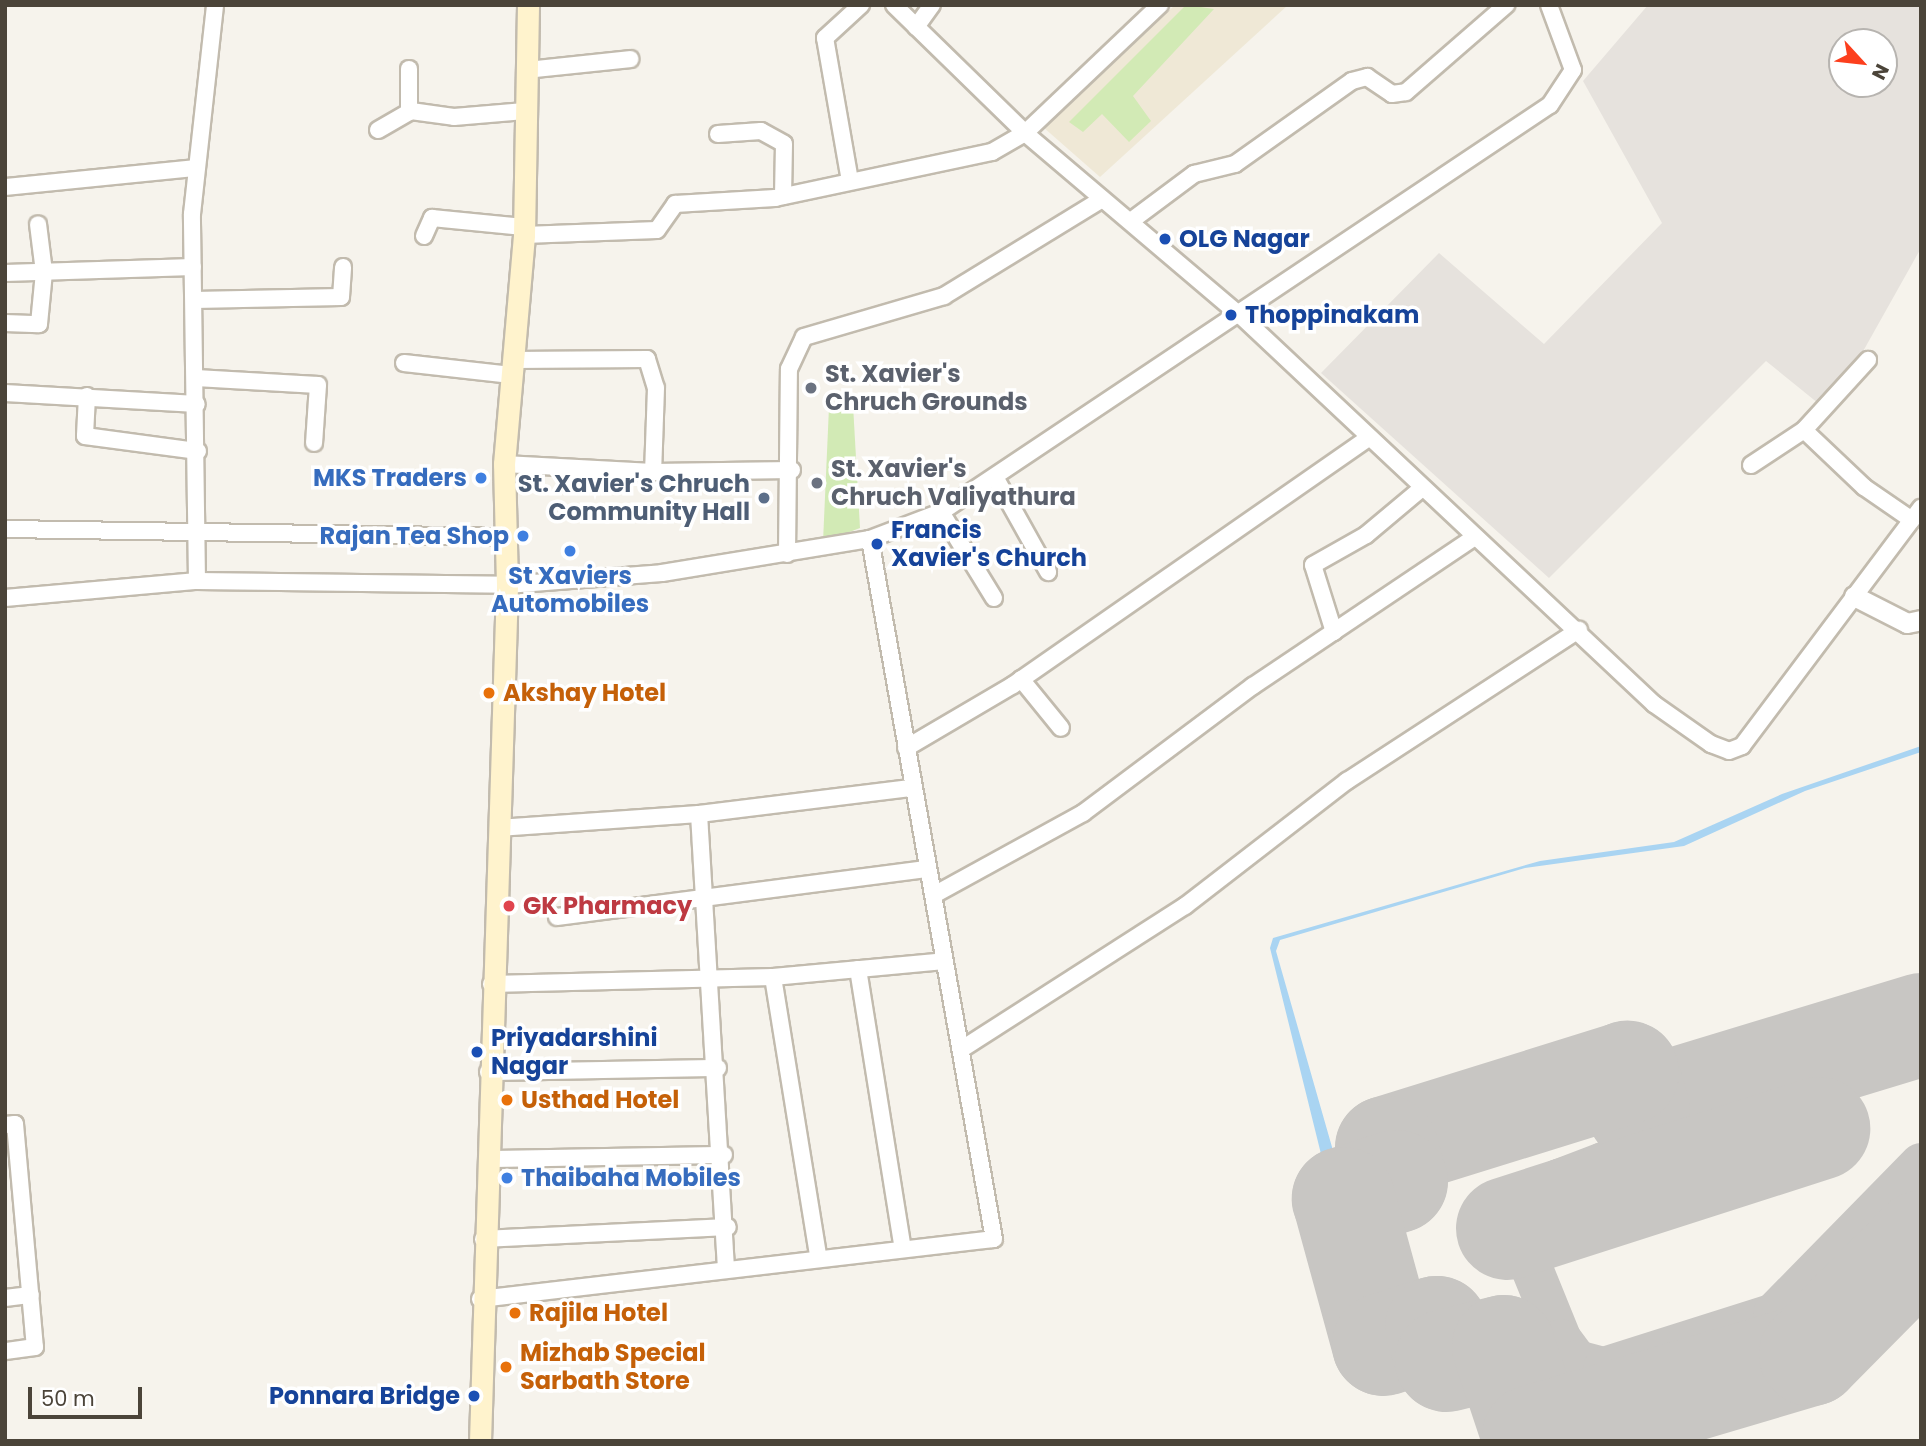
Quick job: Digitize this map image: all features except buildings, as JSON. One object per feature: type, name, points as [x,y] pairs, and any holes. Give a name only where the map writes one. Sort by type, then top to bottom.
[{"type":"main road","points":[[483,1438],[480,1299],[488,1159],[488,1072],[507,585],[502,537],[504,464],[524,231],[528,5]]},
{"type":"street","points":[[197,582],[200,532],[193,267],[196,169],[215,5]]},
{"type":"street","points":[[850,181],[825,38],[862,5]]},
{"type":"street","points":[[894,5],[1025,133],[1241,316],[1368,439],[1579,630],[1654,704],[1729,751],[1760,724],[1916,514],[1864,487],[1804,430]]},
{"type":"street","points":[[916,27],[932,5]]},
{"type":"street","points":[[424,236],[432,218],[524,231],[657,230],[675,204],[783,196],[992,152],[1025,133],[1160,5]]},
{"type":"street","points":[[1131,221],[1201,170],[1235,164],[1352,81],[1367,77],[1392,94],[1406,92],[1506,5]]},
{"type":"street","points":[[5,598],[197,582],[507,585],[787,554],[870,539],[941,512],[1241,316],[1550,105],[1573,70],[1549,5]]},
{"type":"street","points":[[526,70],[630,59]]},
{"type":"street","points":[[409,69],[409,112]]},
{"type":"street","points":[[378,130],[409,112],[525,111]]},
{"type":"street","points":[[718,134],[761,131],[784,144],[783,196]]},
{"type":"street","points":[[5,187],[196,169]]},
{"type":"street","points":[[787,554],[792,470],[789,369],[804,337],[944,296],[1102,200]]},
{"type":"street","points":[[5,323],[39,324],[44,272],[38,224]]},
{"type":"street","points":[[5,273],[193,267]]},
{"type":"street","points":[[194,300],[341,297],[343,267]]},
{"type":"street","points":[[404,363],[511,367],[647,359],[656,388],[653,472]]},
{"type":"street","points":[[1751,465],[1804,430],[1868,360]]},
{"type":"street","points":[[196,378],[318,385],[314,443]]},
{"type":"street","points":[[5,393],[197,404]]},
{"type":"street","points":[[87,396],[85,436],[198,451]]},
{"type":"street","points":[[906,748],[1021,679],[1368,439]]},
{"type":"street","points":[[504,464],[653,472],[792,470]]},
{"type":"street","points":[[995,477],[1048,572]]},
{"type":"street","points":[[1334,632],[1313,565],[1366,535],[1422,488]]},
{"type":"street","points":[[941,512],[993,598]]},
{"type":"street","points":[[5,528],[502,537]]},
{"type":"street","points":[[934,895],[1083,813],[1334,632],[1475,537]]},
{"type":"street","points":[[480,1299],[726,1269],[818,1254],[994,1239],[870,539]]},
{"type":"street","points":[[1854,596],[1907,623],[1921,620]]},
{"type":"street","points":[[962,1049],[1185,906],[1347,780],[1579,630]]},
{"type":"street","points":[[1021,679],[1061,728]]},
{"type":"street","points":[[498,828],[699,814],[912,788]]},
{"type":"street","points":[[699,814],[705,897],[706,978],[718,1068],[724,1156],[728,1227],[726,1269]]},
{"type":"street","points":[[557,917],[928,869]]},
{"type":"street","points":[[491,984],[773,977],[944,961]]},
{"type":"street","points":[[859,969],[902,1245]]},
{"type":"street","points":[[773,977],[818,1254]]},
{"type":"street","points":[[488,1072],[718,1068]]},
{"type":"street","points":[[5,1125],[15,1124],[13,1196],[31,1295],[36,1347],[5,1351]]},
{"type":"street","points":[[488,1159],[724,1156]]},
{"type":"street","points":[[484,1239],[728,1227]]},
{"type":"street","points":[[5,1298],[31,1295]]},
{"type":"shaded area","points":[[1175,5],[1288,5],[1100,177],[1043,127]]},
{"type":"shaded area","points":[[1648,5],[1921,5],[1921,248],[1829,412],[1766,361],[1549,578],[1321,373],[1439,253],[1544,344],[1662,223],[1583,81]]},
{"type":"green space","points":[[1186,5],[1214,9],[1133,96],[1151,121],[1129,142],[1102,114],[1083,132],[1069,122]]},
{"type":"green space","points":[[853,405],[860,528],[823,542],[829,407]]},
{"type":"water","points":[[1921,746],[1921,752],[1805,791],[1684,846],[1525,868],[1280,940],[1276,951],[1334,1154],[1322,1158],[1270,948],[1273,938],[1540,861],[1674,842],[1782,794]]},
{"type":"taxiway","points":[[1752,1152],[1603,1163],[1559,1180],[1530,1200],[1520,1219],[1526,1254],[1561,1340],[1577,1361],[1604,1368],[1774,1314],[1921,1164]]},
{"type":"runway","points":[[1921,1024],[1638,1110],[1627,1072],[1386,1147],[1396,1181],[1343,1198],[1383,1344],[1436,1327],[1446,1360],[1503,1346],[1533,1436],[1810,1354],[1921,1242]]},
{"type":"runway","points":[[1507,1228],[1818,1128]]},
{"type":"place","name":"OLG Nagar","points":[[1165,239]]},
{"type":"place","name":"Thoppinakam","points":[[1231,315]]},
{"type":"place","name":"St. Xavier's Chruch Grounds","points":[[811,388]]},
{"type":"place","name":"MKS Traders","points":[[481,478]]},
{"type":"place","name":"St. Xavier's Chruch Valiyathura","points":[[817,483]]},
{"type":"place","name":"St. Xavier's Chruch Community Hall","points":[[764,498]]},
{"type":"place","name":"Rajan Tea Shop","points":[[523,536]]},
{"type":"place","name":"Francis Xavier's Church","points":[[877,544]]},
{"type":"place","name":"St Xaviers Automobiles","points":[[570,551]]},
{"type":"place","name":"Akshay Hotel","points":[[489,693]]},
{"type":"place","name":"GK Pharmacy","points":[[509,906]]},
{"type":"place","name":"Priyadarshini Nagar","points":[[477,1052]]},
{"type":"place","name":"Usthad Hotel","points":[[507,1100]]},
{"type":"place","name":"Thaibaha Mobiles","points":[[507,1178]]},
{"type":"place","name":"Rajila Hotel","points":[[515,1313]]},
{"type":"place","name":"Mizhab Special Sarbath Store","points":[[506,1367]]},
{"type":"place","name":"Ponnara Bridge","points":[[474,1396]]}]
